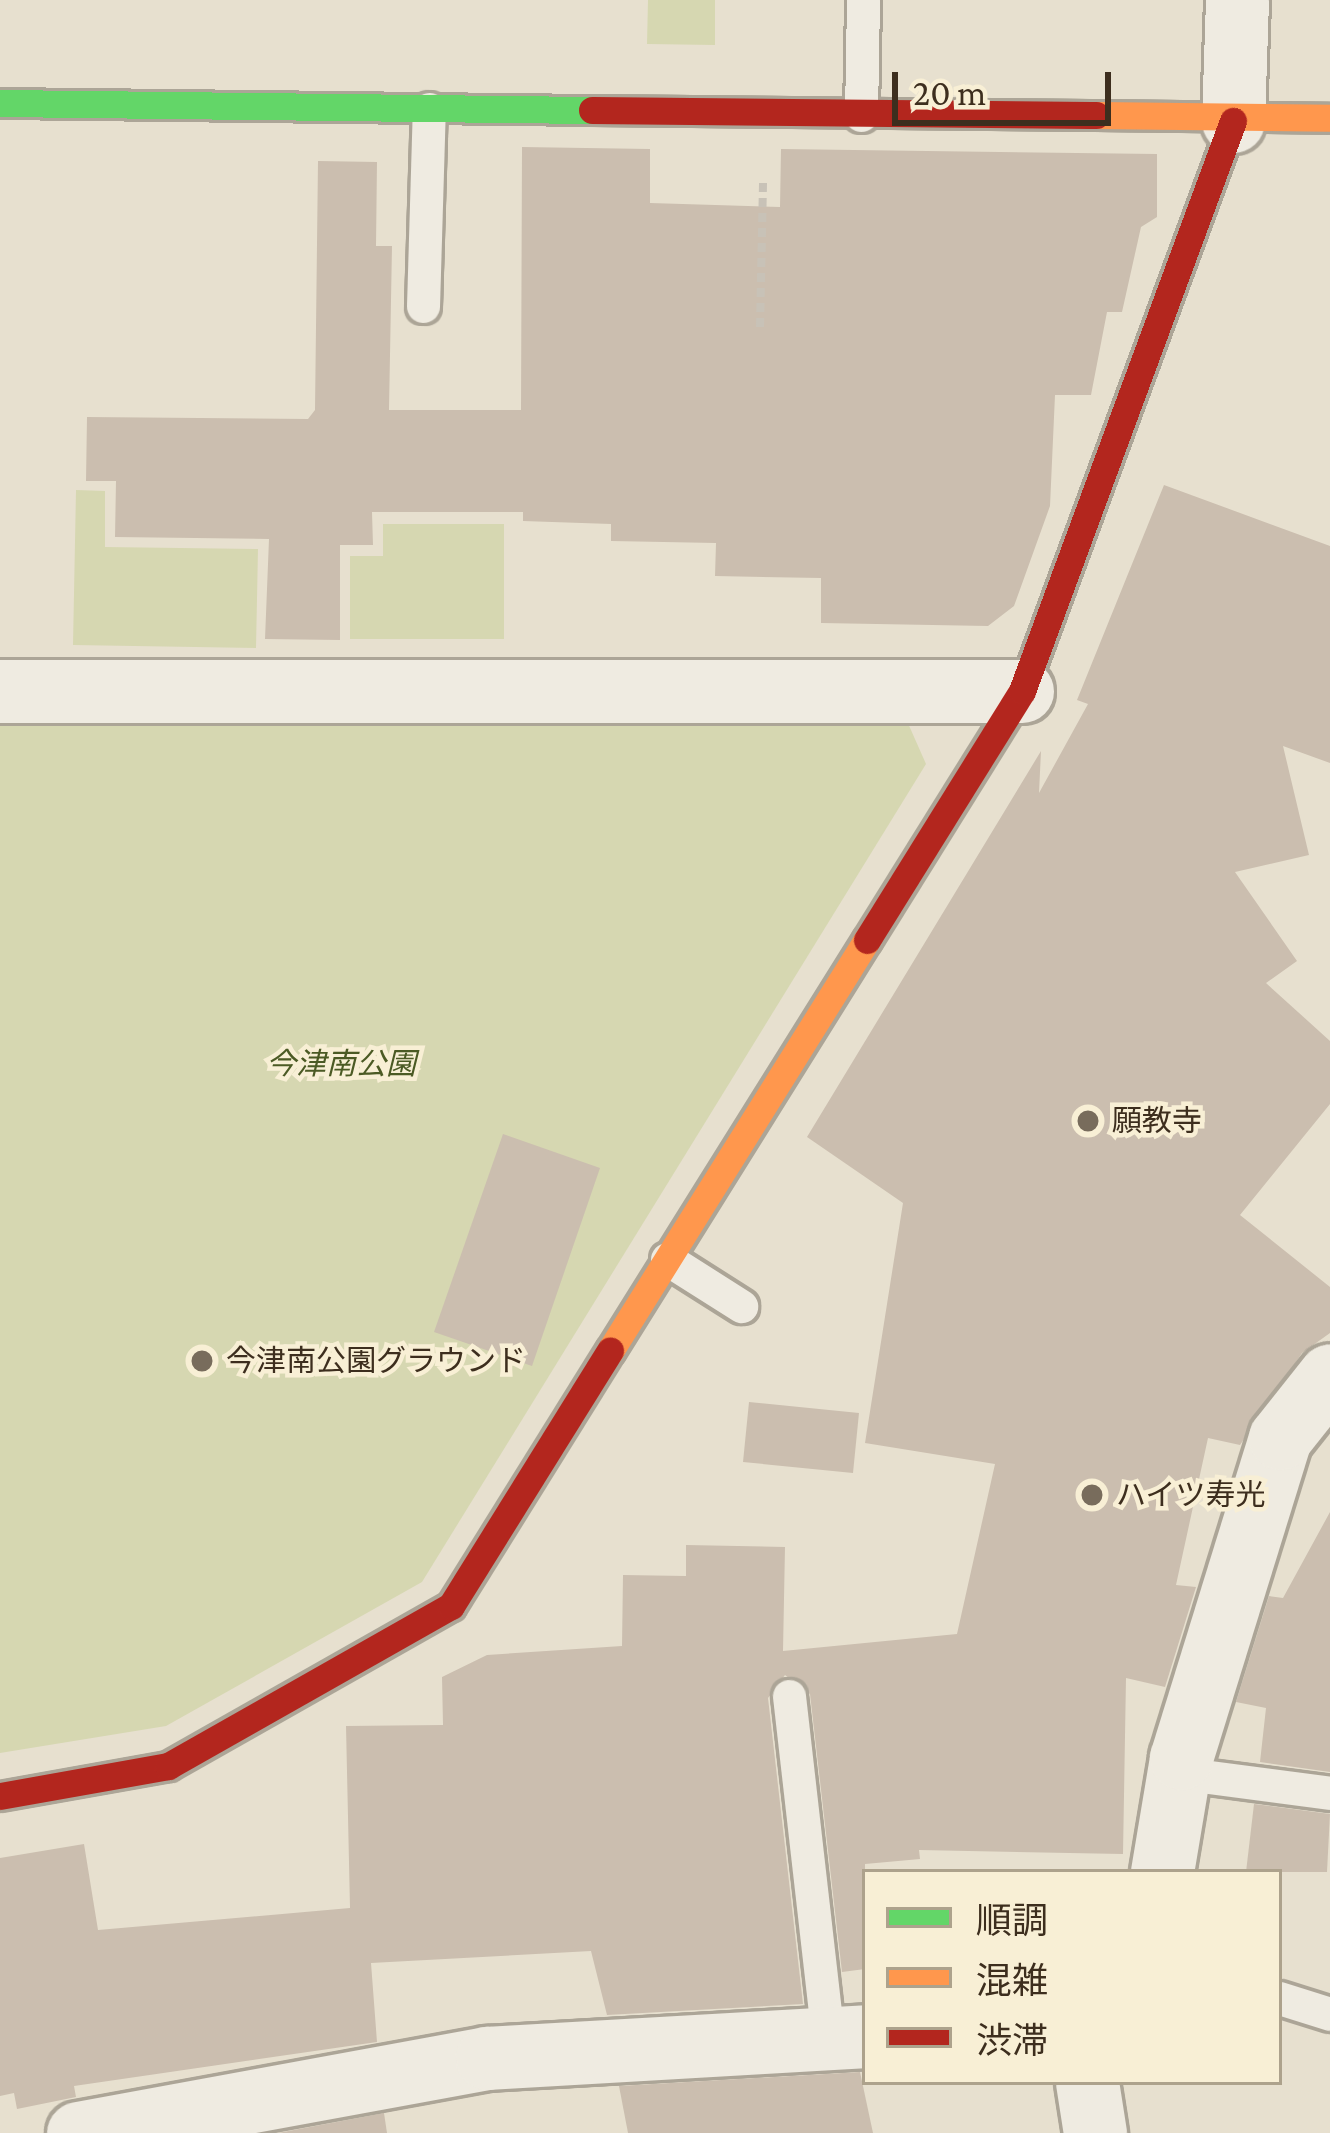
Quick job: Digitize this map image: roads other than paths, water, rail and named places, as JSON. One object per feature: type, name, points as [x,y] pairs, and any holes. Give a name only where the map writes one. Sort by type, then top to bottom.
[{"type":"street","points":[[0,1796],[168,1766],[451,1606],[1022,691],[1185,275],[1233,121],[1237,0]]},
{"type":"street","points":[[0,103],[1233,121],[1330,118]]},
{"type":"street","points":[[0,691],[1022,691]]},
{"type":"street","points":[[1163,1869],[1179,1773],[1280,1438],[1330,1375]]},
{"type":"street","points":[[78,2133],[487,2058],[846,2037]]},
{"type":"street","points":[[1087,2085],[1095,2133]]},
{"type":"lane","points":[[861,115],[863,0]]},
{"type":"lane","points":[[423,305],[429,109]]},
{"type":"lane","points":[[667,1259],[741,1306]]},
{"type":"lane","points":[[789,1696],[846,2037]]},
{"type":"lane","points":[[1179,1773],[1330,1792]]},
{"type":"lane","points":[[1282,1999],[1330,2014]]},
{"type":"place","name":"願教寺","points":[[1088,1121]]},
{"type":"place","name":"今津南公園グラウンド","points":[[202,1361]]},
{"type":"place","name":"ハイツ寿光","points":[[1092,1495]]},
{"type":"park label","name":"今津南公園","points":[[341,1064]]}]
